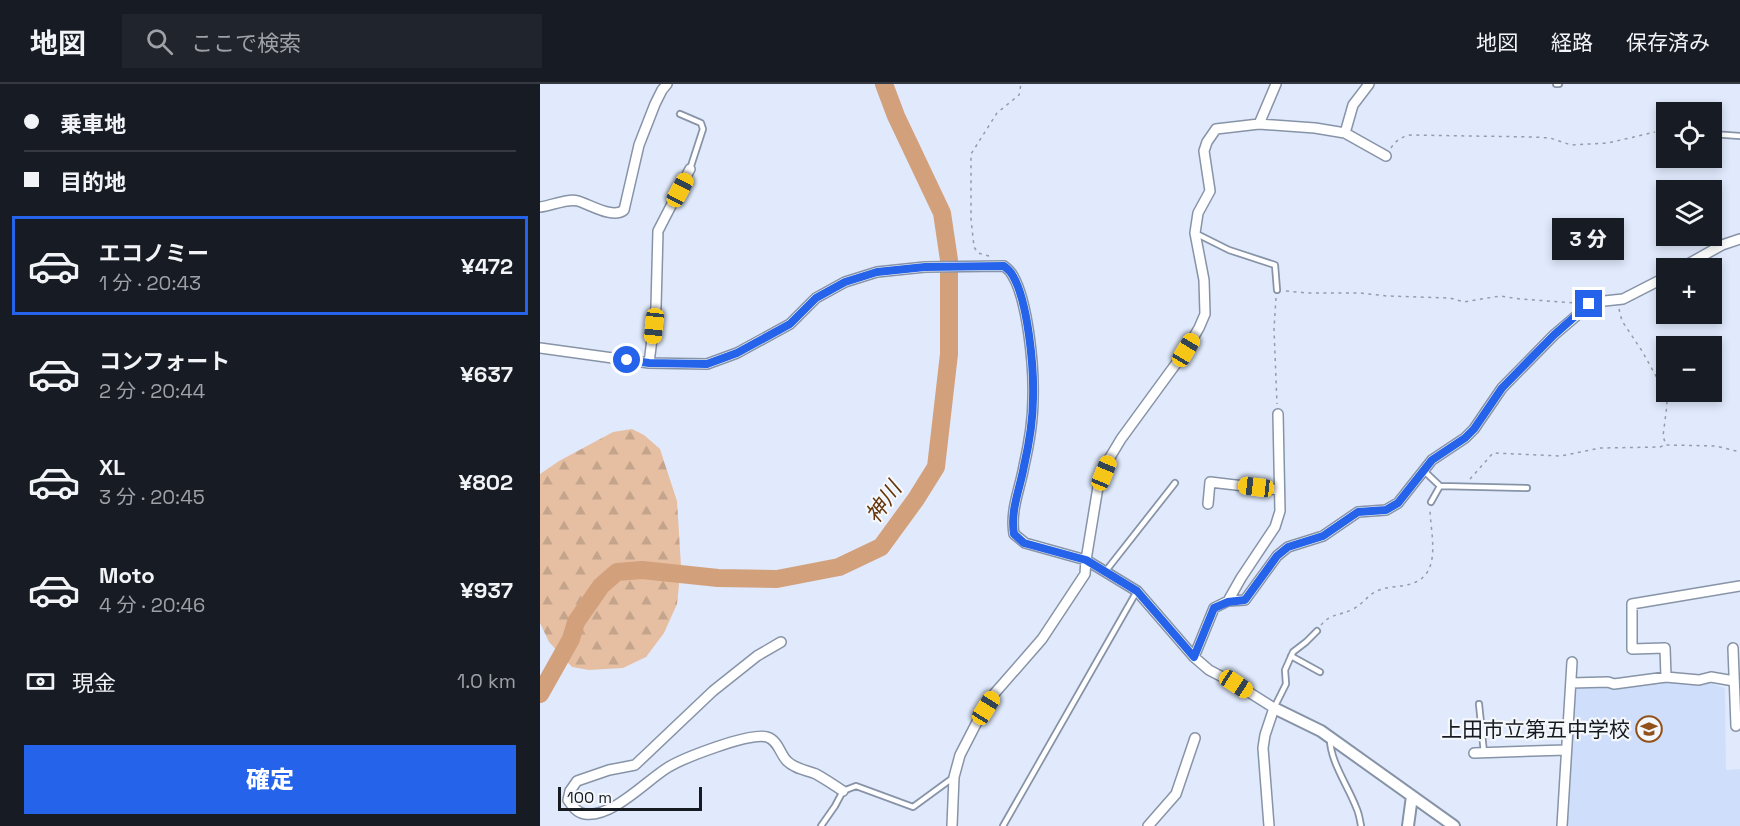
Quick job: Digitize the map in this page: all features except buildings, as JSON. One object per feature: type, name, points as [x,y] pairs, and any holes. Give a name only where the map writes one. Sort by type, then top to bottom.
[{"type":"street","points":[[540,207],[574,200],[613,213],[620,213],[624,210],[639,145],[658,97],[667,84]]},
{"type":"street","points":[[1259,124],[1276,84]]},
{"type":"street","points":[[1345,133],[1353,105],[1369,84]]},
{"type":"street","points":[[952,826],[954,777],[960,755],[994,694],[1042,639],[1085,574],[1098,487],[1109,459],[1120,439],[1186,350],[1205,314],[1204,280],[1195,232],[1198,213],[1210,191],[1204,151],[1207,142],[1216,129],[1259,124],[1315,128],[1345,133],[1386,156]]},
{"type":"street","points":[[649,363],[656,307],[658,231],[690,170]]},
{"type":"street","points":[[1699,258],[1722,245],[1740,239]]},
{"type":"street","points":[[540,348],[649,363],[707,364],[737,353],[790,324],[816,298],[845,282],[877,272],[925,267],[1004,266],[1012,274],[1019,288],[1032,360],[1033,399],[1024,466],[1014,506],[1012,524],[1014,534],[1024,543],[1086,560],[1137,591],[1194,657],[1218,676],[1236,684],[1274,708],[1321,731],[1412,796],[1442,822],[1454,826]]},
{"type":"street","points":[[1194,657],[1214,608],[1228,602],[1245,600],[1277,556],[1288,547],[1323,536],[1358,512],[1386,510],[1398,503],[1432,460],[1465,438],[1474,429],[1502,388],[1554,335],[1589,304],[1630,295],[1656,282]]},
{"type":"street","points":[[1228,602],[1275,527],[1280,511],[1278,414]]},
{"type":"street","points":[[1208,504],[1210,482],[1279,490]]},
{"type":"street","points":[[1666,677],[1665,648],[1632,649],[1632,604],[1740,586]]},
{"type":"street","points":[[781,642],[757,656],[713,691],[635,765],[609,770],[577,781],[570,791],[568,800],[575,810],[585,814],[602,812],[619,805],[669,767],[712,748],[753,736],[766,736],[774,741],[787,761],[843,791]]},
{"type":"street","points":[[1733,648],[1736,726]]},
{"type":"street","points":[[1562,826],[1572,662]]},
{"type":"street","points":[[1572,683],[1608,682],[1614,684],[1666,677],[1699,680],[1711,677],[1734,681]]},
{"type":"street","points":[[1269,826],[1263,748],[1274,708]]},
{"type":"street","points":[[1148,826],[1176,794],[1195,738]]},
{"type":"street","points":[[1479,753],[1566,750]]},
{"type":"street","points":[[1408,826],[1412,796]]},
{"type":"lane","points":[[680,114],[701,123],[703,129],[690,170]]},
{"type":"lane","points":[[1722,135],[1740,136]]},
{"type":"lane","points":[[1195,232],[1228,250],[1275,266],[1277,290]]},
{"type":"lane","points":[[1423,471],[1440,486],[1527,488]]},
{"type":"lane","points":[[1105,572],[1175,483]]},
{"type":"lane","points":[[1431,502],[1440,486]]},
{"type":"lane","points":[[1003,826],[1137,591]]},
{"type":"lane","points":[[1274,708],[1286,684],[1285,670],[1293,651],[1317,631]]},
{"type":"lane","points":[[1291,656],[1320,672]]},
{"type":"lane","points":[[1479,704],[1479,753]]},
{"type":"lane","points":[[1330,738],[1330,746],[1356,807],[1361,826]]},
{"type":"lane","points":[[821,826],[843,791],[856,786],[913,807],[954,777]]},
{"type":"path","points":[[1004,266],[1005,261],[978,253],[974,247],[970,219],[971,154],[997,113],[1019,95],[1021,84]]},
{"type":"path","points":[[1386,156],[1394,142],[1410,135],[1533,136],[1550,138],[1571,146],[1608,143],[1656,133]]},
{"type":"path","points":[[1278,414],[1274,329],[1277,290],[1450,298],[1464,302],[1500,296],[1589,304]]},
{"type":"path","points":[[1617,299],[1622,321],[1666,394],[1663,436],[1666,445]]},
{"type":"path","points":[[1464,487],[1493,453],[1561,456],[1600,447],[1660,447],[1666,445],[1716,447],[1740,452]]},
{"type":"path","points":[[1317,631],[1328,617],[1354,609],[1377,591],[1417,582],[1426,573],[1431,566],[1433,541],[1430,522],[1431,502]]},
{"type":"shaded area","name":"上田市立第五中学校","points":[[1674,681],[1697,685],[1710,683],[1725,688],[1726,770],[1740,769],[1740,826],[1566,826],[1575,687],[1610,688]]},
{"type":"green space","points":[[632,429],[644,435],[660,449],[677,501],[681,566],[677,604],[664,633],[646,657],[623,668],[589,670],[572,667],[549,642],[540,623],[540,474],[613,432]]},
{"type":"waterway","name":"神川","points":[[540,694],[571,639],[576,622],[601,586],[617,572],[642,570],[718,578],[777,579],[839,567],[881,547],[936,467],[949,354],[949,260],[942,213],[896,116],[884,84]]},
{"type":"place","name":"上田市立第五中学校","points":[[1649,729]]},
{"type":"route","points":[[627,360],[684,365],[707,364],[754,345],[790,324],[816,298],[845,282],[877,272],[925,267],[1004,266],[1012,274],[1019,288],[1032,360],[1033,399],[1024,466],[1014,506],[1012,524],[1014,534],[1024,543],[1086,560],[1137,591],[1194,657],[1214,608],[1228,602],[1245,600],[1277,556],[1288,547],[1323,536],[1358,512],[1386,510],[1398,503],[1432,460],[1465,438],[1474,429],[1502,388],[1554,335],[1589,304]]}]
